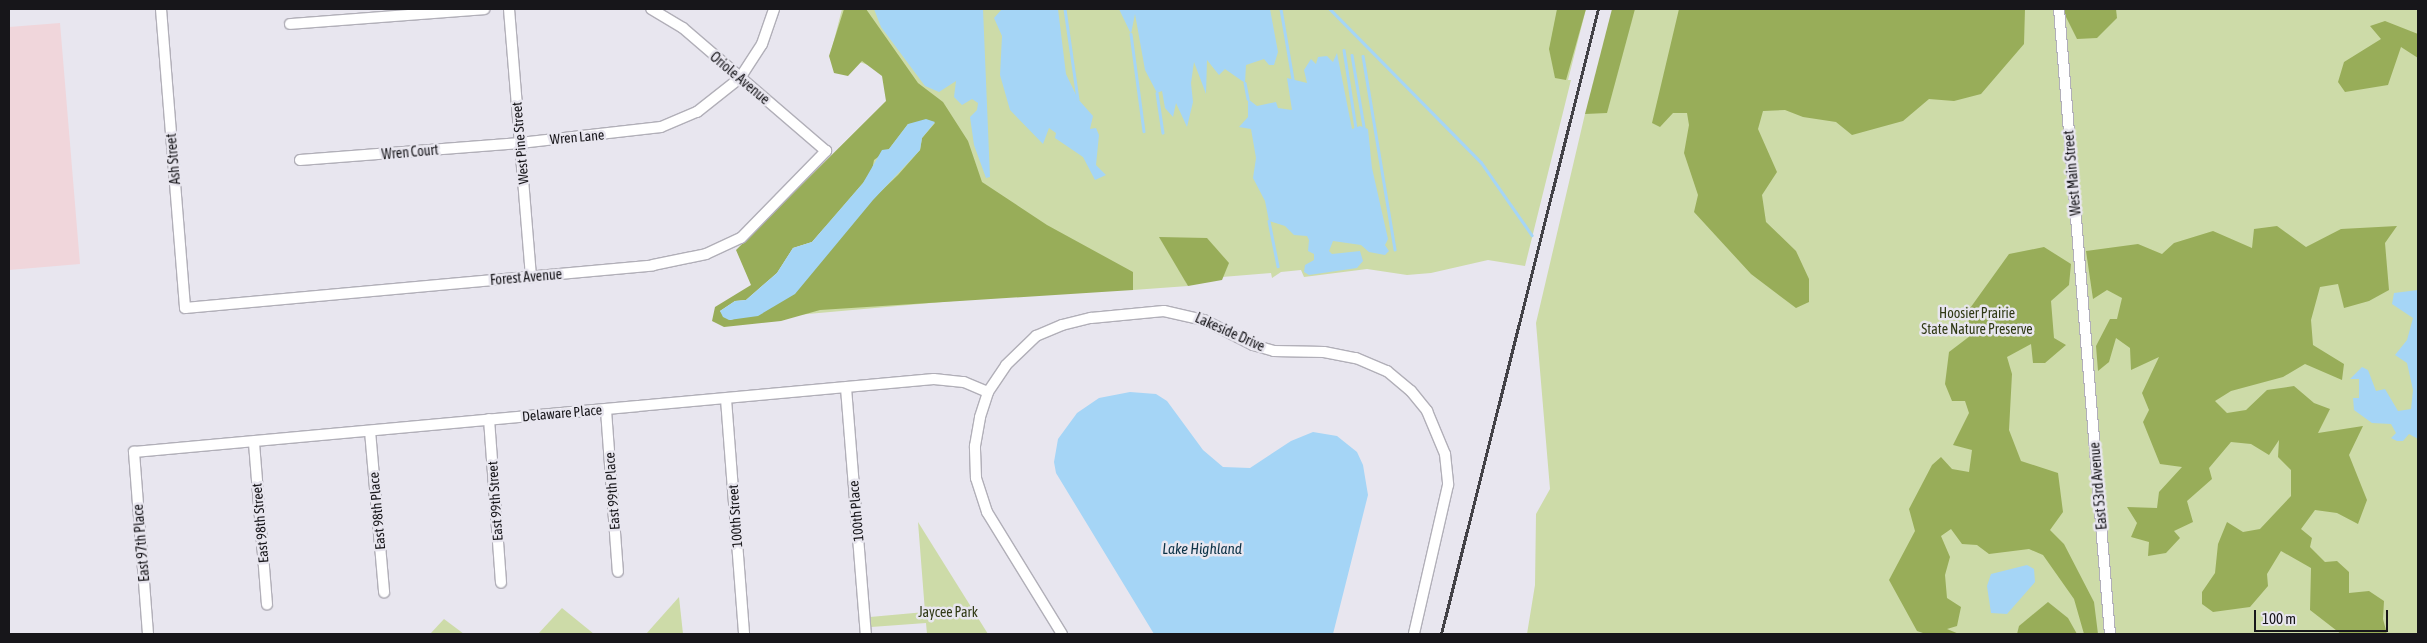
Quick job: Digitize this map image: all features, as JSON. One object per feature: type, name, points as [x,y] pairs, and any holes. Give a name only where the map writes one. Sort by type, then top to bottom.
[{"type":"street","name":"Ash Street","points":[[161,9],[184,308]]},
{"type":"street","points":[[290,24],[484,9]]},
{"type":"street","name":"West Pine Street","points":[[509,9],[531,277]]},
{"type":"street","name":"Oriole Avenue","points":[[651,9],[683,28],[826,151]]},
{"type":"street","name":"Wren Lane","points":[[520,143],[634,132],[661,127],[689,116],[715,100],[740,78],[762,44],[774,9]]},
{"type":"street","name":"West Main Street","points":[[2059,9],[2086,337]]},
{"type":"street","name":"Wren Court","points":[[300,160],[520,143]]},
{"type":"street","name":"Forest Avenue","points":[[184,308],[667,263],[718,250],[745,235],[826,151]]},
{"type":"street","name":"Lakeside Drive","points":[[1062,634],[987,512],[976,478],[975,446],[988,392],[1006,365],[1036,336],[1062,325],[1091,318],[1164,311],[1204,320],[1253,345],[1274,351],[1324,352],[1356,358],[1387,370],[1411,391],[1427,411],[1445,454],[1448,485],[1442,520],[1414,634]]},
{"type":"street","name":"East 53rd Avenue","points":[[2086,337],[2110,634]]},
{"type":"street","name":"Delaware Place","points":[[134,452],[254,443],[489,419],[606,410],[934,379],[964,382],[988,392]]},
{"type":"street","name":"100th Place","points":[[846,388],[866,634]]},
{"type":"street","name":"100th Street","points":[[726,398],[744,634]]},
{"type":"street","name":"East 99th Place","points":[[606,410],[618,572]]},
{"type":"street","name":"East 99th Street","points":[[489,419],[501,583]]},
{"type":"street","name":"East 98th Place","points":[[370,431],[384,592]]},
{"type":"street","name":"East 98th Street","points":[[254,443],[267,604]]},
{"type":"street","name":"East 97th Place","points":[[134,452],[148,634]]},
{"type":"shaded area","points":[[60,23],[80,264],[9,270],[9,27]]},
{"type":"green space","points":[[842,9],[1586,9],[1568,80],[1571,80],[1525,266],[1488,260],[1431,273],[1407,275],[1367,269],[1304,277],[1301,270],[1281,272],[1272,278],[1271,273],[1185,280],[1188,286],[1133,290],[1133,285],[774,317],[908,79],[831,52]]},
{"type":"green space","points":[[844,9],[866,9],[918,83],[943,102],[968,141],[982,182],[1047,225],[1133,272],[1133,290],[820,310],[781,321],[724,327],[712,321],[715,307],[751,285],[736,250],[886,101],[882,76],[862,61],[848,76],[834,73],[829,56]],"holes":[[[935,123],[922,138],[920,150],[898,175],[753,314],[730,320],[720,311],[735,301],[746,300],[777,273],[793,248],[812,242],[863,183],[872,170],[874,160],[889,149],[908,124]]]},
{"type":"green space","points":[[1557,9],[1586,9],[1566,80],[1555,78],[1549,49]]},
{"type":"green space","points":[[1612,9],[1635,9],[1607,113],[1585,114]]},
{"type":"green space","name":"Hoosier Prairie State Nature Preserve","points":[[1615,9],[2418,9],[2418,634],[1527,634],[1535,585],[1536,514],[1550,489],[1536,323],[1585,114],[1588,113]]},
{"type":"green space","points":[[1679,9],[2025,9],[2024,44],[1981,94],[1954,101],[1929,99],[1903,121],[1852,135],[1836,122],[1803,117],[1785,110],[1763,111],[1758,129],[1777,172],[1762,195],[1766,222],[1796,251],[1809,279],[1809,302],[1796,308],[1751,274],[1694,212],[1698,195],[1684,153],[1689,125],[1687,113],[1673,113],[1660,127],[1652,123]]},
{"type":"green space","points":[[2062,9],[2116,9],[2117,18],[2097,38],[2077,39]]},
{"type":"green space","points":[[2385,21],[2418,34],[2418,58],[2401,47],[2388,85],[2345,92],[2338,82],[2344,62],[2381,39],[2370,26]]},
{"type":"green space","points":[[2277,226],[2306,247],[2341,229],[2397,226],[2385,243],[2389,290],[2369,301],[2344,308],[2338,284],[2320,287],[2311,320],[2313,345],[2344,364],[2342,380],[2305,364],[2283,377],[2231,391],[2215,401],[2227,413],[2246,410],[2267,390],[2294,386],[2314,403],[2330,409],[2318,433],[2363,426],[2349,455],[2367,500],[2358,524],[2337,513],[2315,510],[2301,529],[2312,538],[2310,547],[2325,562],[2337,561],[2349,572],[2349,593],[2369,591],[2384,601],[2383,619],[2387,634],[2341,634],[2310,610],[2311,568],[2281,551],[2267,574],[2268,586],[2250,607],[2213,612],[2202,604],[2202,592],[2215,573],[2218,544],[2227,522],[2243,532],[2260,529],[2291,496],[2291,470],[2278,457],[2279,440],[2269,455],[2251,444],[2231,442],[2209,468],[2212,479],[2187,501],[2193,522],[2174,531],[2180,538],[2166,553],[2148,556],[2149,542],[2131,537],[2137,523],[2127,507],[2157,508],[2159,492],[2182,467],[2160,464],[2143,422],[2149,410],[2142,393],[2159,357],[2131,370],[2130,348],[2116,338],[2109,362],[2098,371],[2096,346],[2110,319],[2117,319],[2122,298],[2107,290],[2093,299],[2086,251],[2138,244],[2162,254],[2174,243],[2213,231],[2252,248],[2254,229]]},
{"type":"green space","points":[[1159,237],[1207,238],[1229,263],[1222,280],[1188,286]]},
{"type":"green space","points":[[2044,247],[2071,264],[2069,285],[2051,301],[2054,338],[2066,345],[2045,363],[2033,363],[2031,344],[2007,357],[2012,374],[2009,430],[2021,461],[2058,473],[2063,512],[2050,530],[2064,544],[2094,602],[2098,634],[2084,634],[2074,599],[2043,555],[2029,549],[1989,554],[1977,545],[1962,544],[1951,529],[1941,536],[1950,557],[1945,575],[1947,598],[1961,607],[1957,626],[1947,629],[1959,634],[1926,634],[1917,631],[1889,580],[1915,531],[1909,509],[1932,465],[1941,457],[1952,469],[1969,472],[1972,450],[1953,445],[1969,413],[1965,401],[1952,401],[1945,384],[1949,352],[1970,336],[1968,311],[2009,254]]},
{"type":"green space","name":"Jaycee Park","points":[[918,522],[988,634],[927,634],[926,623],[871,627],[870,617],[925,612]]},
{"type":"green space","points":[[679,597],[683,634],[646,634]]},
{"type":"green space","points":[[2048,602],[2068,618],[2077,634],[2017,634],[2019,626]]},
{"type":"green space","points":[[562,608],[594,634],[538,634]]},
{"type":"green space","points":[[444,619],[464,634],[430,634]]},
{"type":"water","points":[[874,9],[983,9],[990,177],[986,178],[974,145],[970,117],[977,110],[978,103],[972,99],[962,105],[954,97],[956,81],[939,92],[925,86],[881,27]]},
{"type":"water","points":[[1002,9],[1058,9],[1066,74],[1078,99],[1093,116],[1090,129],[1096,128],[1099,135],[1096,165],[1106,175],[1095,180],[1083,157],[1055,138],[1056,133],[1049,128],[1043,144],[1010,110],[1000,75],[1002,36],[994,18]]},
{"type":"water","points":[[1119,9],[1270,9],[1278,52],[1274,65],[1269,65],[1264,59],[1246,65],[1245,83],[1225,69],[1219,75],[1207,60],[1206,94],[1194,62],[1191,83],[1193,102],[1187,127],[1176,103],[1173,117],[1165,108],[1162,91],[1157,93],[1145,70],[1135,14],[1131,34]]},
{"type":"water","points":[[1337,53],[1352,129],[1360,126],[1368,129],[1372,168],[1388,239],[1385,245],[1389,251],[1385,255],[1369,252],[1361,245],[1333,241],[1329,251],[1332,254],[1360,251],[1363,261],[1357,268],[1309,275],[1304,272],[1305,265],[1314,260],[1314,254],[1308,251],[1309,240],[1307,236],[1294,235],[1285,226],[1269,221],[1265,201],[1253,178],[1256,158],[1251,129],[1239,127],[1248,117],[1248,99],[1257,106],[1276,102],[1278,108],[1292,110],[1287,78],[1307,83],[1304,70],[1311,59],[1316,64],[1318,57],[1327,56],[1333,62]]},
{"type":"water","points":[[926,119],[935,122],[922,138],[920,150],[873,200],[795,294],[758,316],[729,320],[723,317],[720,311],[735,301],[746,300],[777,273],[793,248],[812,242],[863,183],[882,150],[889,149],[908,124]]},
{"type":"water","points":[[2418,290],[2418,439],[2409,434],[2403,441],[2397,441],[2391,438],[2396,433],[2391,424],[2372,423],[2354,410],[2353,398],[2359,398],[2359,379],[2350,379],[2362,367],[2368,370],[2376,391],[2385,389],[2398,411],[2411,409],[2413,390],[2407,363],[2395,355],[2407,340],[2413,318],[2392,304],[2394,293]]},
{"type":"water","name":"Lake Highland","points":[[1130,392],[1156,394],[1167,401],[1203,450],[1223,467],[1250,468],[1291,441],[1313,432],[1337,436],[1357,452],[1363,465],[1368,495],[1333,634],[1154,634],[1056,473],[1054,462],[1058,439],[1077,413],[1099,398]]},
{"type":"water","points":[[2027,565],[2034,569],[2035,582],[2007,614],[1991,613],[1987,586],[1991,574]]},
{"type":"waterway","points":[[1065,9],[1078,99]]},
{"type":"waterway","points":[[1281,9],[1293,79]]},
{"type":"waterway","points":[[1330,9],[1481,162],[1532,235]]},
{"type":"waterway","points":[[1131,34],[1144,131]]},
{"type":"waterway","points":[[1344,50],[1356,128]]},
{"type":"waterway","points":[[1352,55],[1364,127]]},
{"type":"waterway","points":[[1363,56],[1395,249]]},
{"type":"waterway","points":[[1245,83],[1248,99]]},
{"type":"waterway","points":[[1157,93],[1163,133]]},
{"type":"waterway","points":[[1269,221],[1278,266]]},
{"type":"railway","points":[[1441,634],[1598,9]]}]
